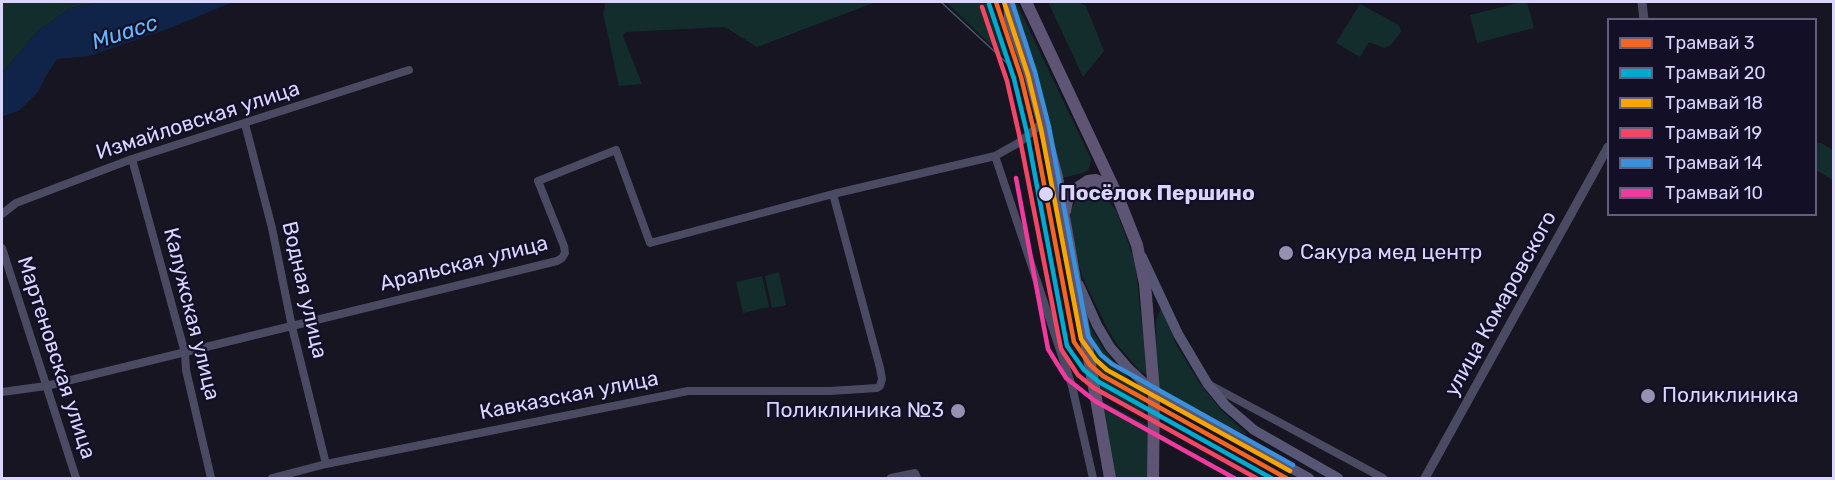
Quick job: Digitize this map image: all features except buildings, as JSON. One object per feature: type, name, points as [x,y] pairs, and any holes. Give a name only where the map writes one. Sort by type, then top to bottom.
[{"type":"main road","points":[[1009,2],[1010,18],[1043,122],[1064,213],[1110,478]]},
{"type":"main road","points":[[1026,2],[1118,197],[1137,245],[1178,334],[1207,383],[1225,405],[1254,430],[1338,478]]},
{"type":"main road","points":[[1064,213],[1073,191],[1088,181],[1096,180],[1104,184],[1118,197]]},
{"type":"main road","points":[[1137,245],[1145,284],[1154,392],[1153,478]]},
{"type":"main road","points":[[1073,268],[1086,302],[1110,347],[1154,392],[1309,478]]},
{"type":"street","points":[[1642,2],[1644,18]]},
{"type":"street","name":"Измайловская улица","points":[[2,214],[16,203],[132,159],[409,70]]},
{"type":"street","name":"Аральская улица","points":[[2,392],[46,386],[557,261],[565,252],[564,246],[538,181],[616,150],[650,243],[833,194],[995,156],[1020,142],[1043,122]]},
{"type":"street","name":"Водная улица","points":[[245,124],[272,228],[292,327],[326,464]]},
{"type":"street","name":"улица Комаровского","points":[[1425,478],[1607,149]]},
{"type":"street","points":[[995,156],[1072,386],[1093,478]]},
{"type":"street","name":"Калужская улица","points":[[132,159],[185,353],[186,370],[212,478]]},
{"type":"street","name":"Кавказская улица","points":[[272,478],[326,464],[688,391],[830,391],[877,388],[882,379],[880,368],[833,194]]},
{"type":"street","name":"Мартеновская улица","points":[[2,248],[76,478]]},
{"type":"street","points":[[1207,383],[1383,478]]},
{"type":"street","points":[[891,478],[916,476]]},
{"type":"green space","points":[[2,2],[102,2],[70,8],[37,32],[2,73]]},
{"type":"green space","points":[[606,2],[876,2],[757,47],[725,27],[626,32],[623,36],[642,84],[619,86],[603,13]]},
{"type":"green space","points":[[946,2],[986,2],[1006,59]]},
{"type":"green space","points":[[1008,2],[1016,2],[1091,159],[1089,169],[1083,173],[1062,178],[1042,94],[1025,41]]},
{"type":"green space","points":[[1048,2],[1078,2],[1086,6],[1104,51],[1083,77]]},
{"type":"green space","points":[[1527,2],[1534,28],[1477,43],[1470,15]]},
{"type":"green space","points":[[1360,4],[1399,25],[1401,32],[1391,45],[1384,48],[1369,42],[1360,57],[1336,43]]},
{"type":"green space","points":[[1817,143],[1833,150],[1833,180],[1817,171]]},
{"type":"green space","points":[[1085,189],[1098,190],[1116,210],[1135,261],[1147,375],[1140,371],[1119,347],[1108,330],[1083,278],[1072,242],[1070,212],[1077,197]]},
{"type":"green space","points":[[779,272],[786,305],[772,308],[765,276]]},
{"type":"green space","points":[[762,276],[769,307],[743,313],[736,282]]},
{"type":"green space","points":[[1161,307],[1177,346],[1201,385],[1246,435],[1157,388],[1156,321]]},
{"type":"green space","points":[[1088,322],[1102,347],[1145,394],[1144,417],[1101,391]]},
{"type":"green space","points":[[1102,401],[1147,425],[1147,478],[1115,478]]},
{"type":"water","name":"Миасс","points":[[102,2],[233,2],[170,28],[89,56],[57,59],[39,91],[20,110],[2,117],[2,73],[37,32],[70,8]]},
{"type":"tram line","points":[[941,2],[1008,64],[1016,78]]},
{"type":"tram line","name":"3","points":[[996,2],[1021,77],[1034,131],[1074,342],[1090,365],[1103,376],[1286,478]]},
{"type":"tram line","name":"18","points":[[1004,2],[1028,75],[1041,129],[1081,339],[1096,360],[1107,370],[1290,471]]},
{"type":"tram line","name":"14","points":[[1012,2],[1035,72],[1049,127],[1088,336],[1101,355],[1112,364],[1293,465]]},
{"type":"tram line","name":"20","points":[[989,4],[1014,79],[1027,133],[1067,346],[1084,370],[1099,382],[1271,478]]},
{"type":"tram line","name":"19","points":[[982,7],[1007,81],[1061,349],[1078,375],[1094,388],[1256,478]]},
{"type":"tram line","name":"10","points":[[1016,178],[1048,349],[1066,378],[1095,401],[1234,478]]},
{"type":"place","name":"Посёлок Першино","points":[[1046,194]]},
{"type":"place","name":"Сакура мед центр","points":[[1286,253]]},
{"type":"place","name":"Поликлиника","points":[[1648,396]]},
{"type":"place","name":"Поликлиника №3","points":[[958,411]]}]
